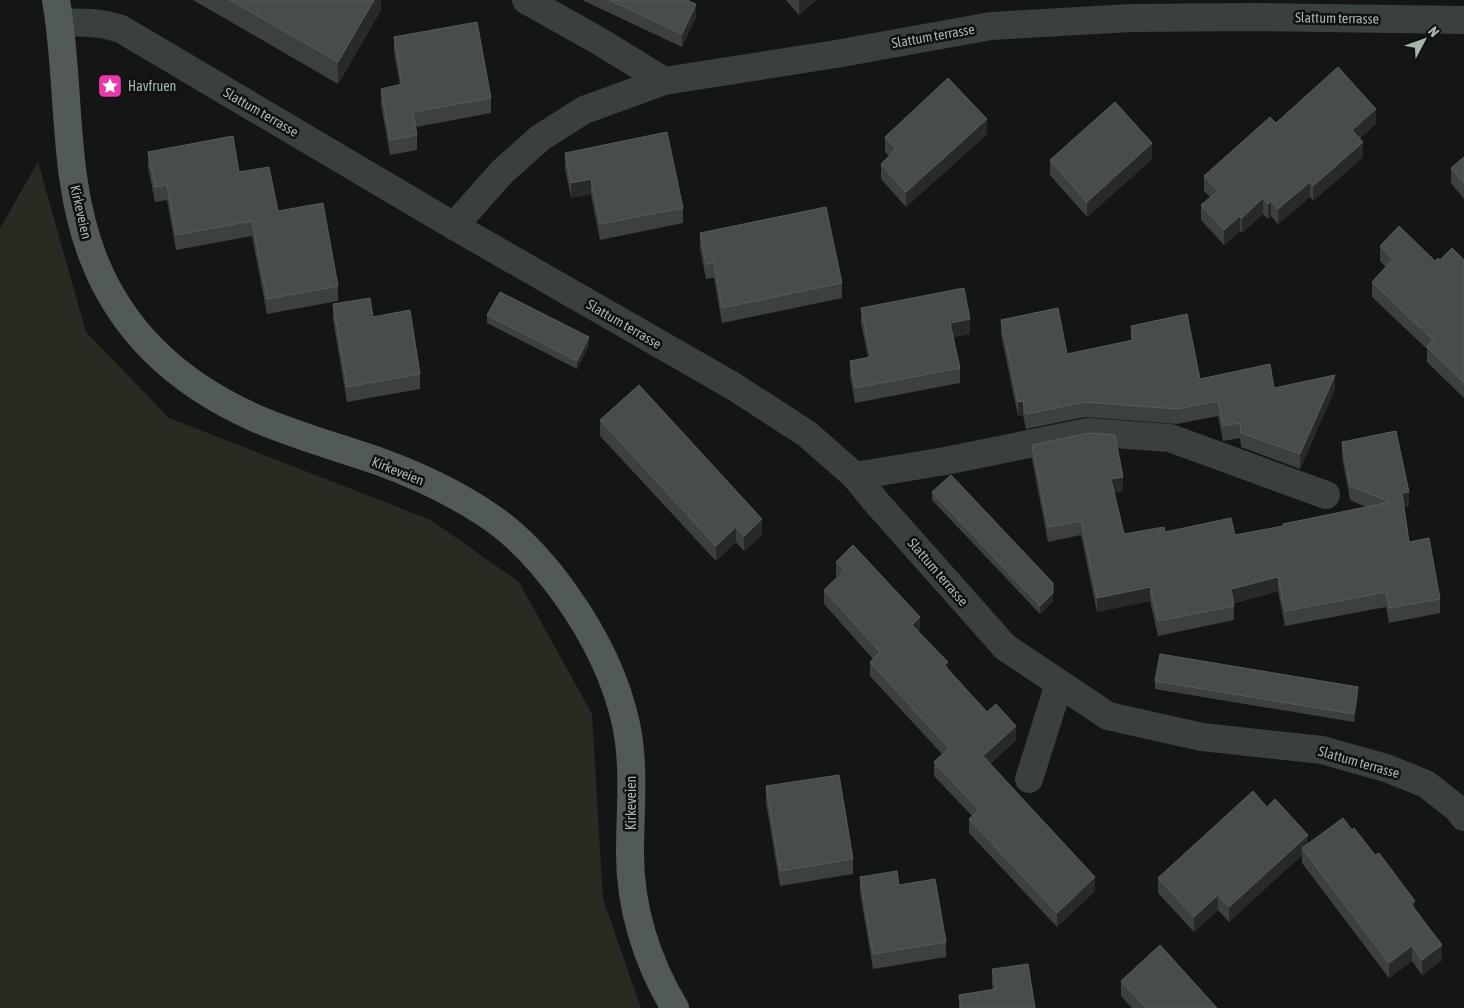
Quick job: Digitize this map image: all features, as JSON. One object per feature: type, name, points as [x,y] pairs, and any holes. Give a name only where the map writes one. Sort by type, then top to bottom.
[{"type":"main road","name":"Kirkeveien","points":[[58,12],[71,160],[83,225],[91,253],[110,297],[141,339],[181,374],[229,405],[266,422],[381,462],[441,489],[486,514],[507,531],[549,573],[581,618],[608,668],[626,723],[631,774],[630,857],[632,891],[646,947],[657,974],[676,1008]]},
{"type":"street","points":[[526,0],[599,41],[664,81]]},
{"type":"street","name":"Slattum terrasse","points":[[58,12],[86,22],[105,24],[121,29],[454,226],[733,386],[807,434],[856,476],[877,503],[1005,647],[1108,716],[1202,737],[1322,750],[1386,768],[1426,784],[1458,809],[1464,817]]},
{"type":"street","name":"Slattum terrasse","points":[[454,226],[502,172],[540,138],[584,110],[664,81],[836,54],[991,26],[1140,18],[1253,17],[1464,20]]},
{"type":"street","points":[[856,476],[945,461],[1088,432],[1170,438],[1326,495]]},
{"type":"street","points":[[1029,779],[1059,684]]},
{"type":"shaded area","points":[[38,162],[86,332],[169,418],[431,520],[519,582],[592,714],[603,899],[641,1008],[0,1008],[0,228]]},
{"type":"building","points":[[230,0],[374,0],[338,62]]},
{"type":"building","points":[[609,0],[687,0],[696,4],[682,34]]},
{"type":"building","points":[[477,22],[491,98],[413,112],[417,135],[390,140],[381,89],[402,84],[394,37]]},
{"type":"building","points":[[1338,67],[1376,109],[1352,130],[1363,142],[1313,186],[1310,182],[1278,209],[1271,201],[1268,204],[1263,198],[1242,218],[1240,216],[1224,230],[1201,205],[1218,191],[1204,176],[1270,117],[1276,123]]},
{"type":"building","points":[[948,78],[987,119],[906,192],[881,164],[896,149],[885,137]]},
{"type":"building","points":[[1115,102],[1152,143],[1087,202],[1050,160]]},
{"type":"building","points":[[667,132],[683,208],[600,224],[591,179],[571,183],[565,153]]},
{"type":"building","points":[[233,136],[239,172],[269,167],[278,211],[323,203],[338,286],[267,299],[252,221],[176,235],[167,185],[155,187],[148,152]]},
{"type":"building","points":[[1464,157],[1464,184],[1451,168]]},
{"type":"building","points":[[826,207],[842,283],[722,308],[714,263],[706,264],[700,233]]},
{"type":"building","points":[[1399,226],[1435,261],[1438,258],[1440,260],[1452,248],[1464,260],[1464,383],[1427,347],[1433,340],[1372,282],[1393,259],[1380,246]]},
{"type":"building","points":[[964,288],[970,319],[950,323],[960,368],[855,388],[850,361],[871,357],[861,308]]},
{"type":"building","points":[[500,292],[589,337],[577,361],[487,315]]},
{"type":"building","points":[[370,298],[373,317],[410,310],[420,374],[347,387],[333,304]]},
{"type":"building","points":[[1058,308],[1067,354],[1133,340],[1131,326],[1187,314],[1200,379],[1270,364],[1274,388],[1335,375],[1300,454],[1241,433],[1240,423],[1223,426],[1218,401],[1177,409],[1085,402],[1026,414],[1023,401],[1018,402],[1001,320]]},
{"type":"building","points":[[639,385],[762,519],[744,536],[736,527],[716,546],[600,420]]},
{"type":"building","points":[[1396,431],[1409,492],[1402,493],[1409,542],[1429,538],[1440,599],[1389,608],[1386,592],[1285,611],[1278,577],[1231,589],[1234,606],[1158,621],[1150,587],[1097,598],[1081,521],[1048,527],[1032,445],[1089,433],[1115,435],[1123,477],[1111,479],[1124,534],[1164,527],[1165,532],[1231,518],[1235,535],[1390,502],[1350,486],[1342,442]]},
{"type":"building","points":[[951,475],[1053,583],[1053,593],[1040,606],[932,492]]},
{"type":"building","points":[[853,545],[920,617],[912,625],[948,662],[944,665],[987,712],[996,704],[1016,726],[983,756],[1095,877],[1057,913],[969,819],[979,810],[934,762],[949,748],[870,662],[880,652],[824,590],[844,571],[836,562]]},
{"type":"building","points":[[1160,654],[1358,687],[1354,714],[1155,681]]},
{"type":"building","points":[[839,775],[853,859],[780,871],[766,786]]},
{"type":"building","points":[[1253,791],[1267,807],[1275,799],[1308,835],[1229,907],[1218,895],[1194,917],[1158,878]]},
{"type":"building","points":[[1343,818],[1352,830],[1354,828],[1375,855],[1379,853],[1415,901],[1411,904],[1442,945],[1422,960],[1412,946],[1389,963],[1302,848]]},
{"type":"building","points":[[897,871],[899,885],[935,879],[946,942],[873,954],[860,877]]},
{"type":"building","points":[[1160,945],[1217,1008],[1146,1008],[1121,981]]},
{"type":"building","points":[[1028,964],[1035,1008],[961,1008],[959,995],[996,989],[992,969]]},
{"type":"place","name":"Havfruen","points":[[110,86]]}]
